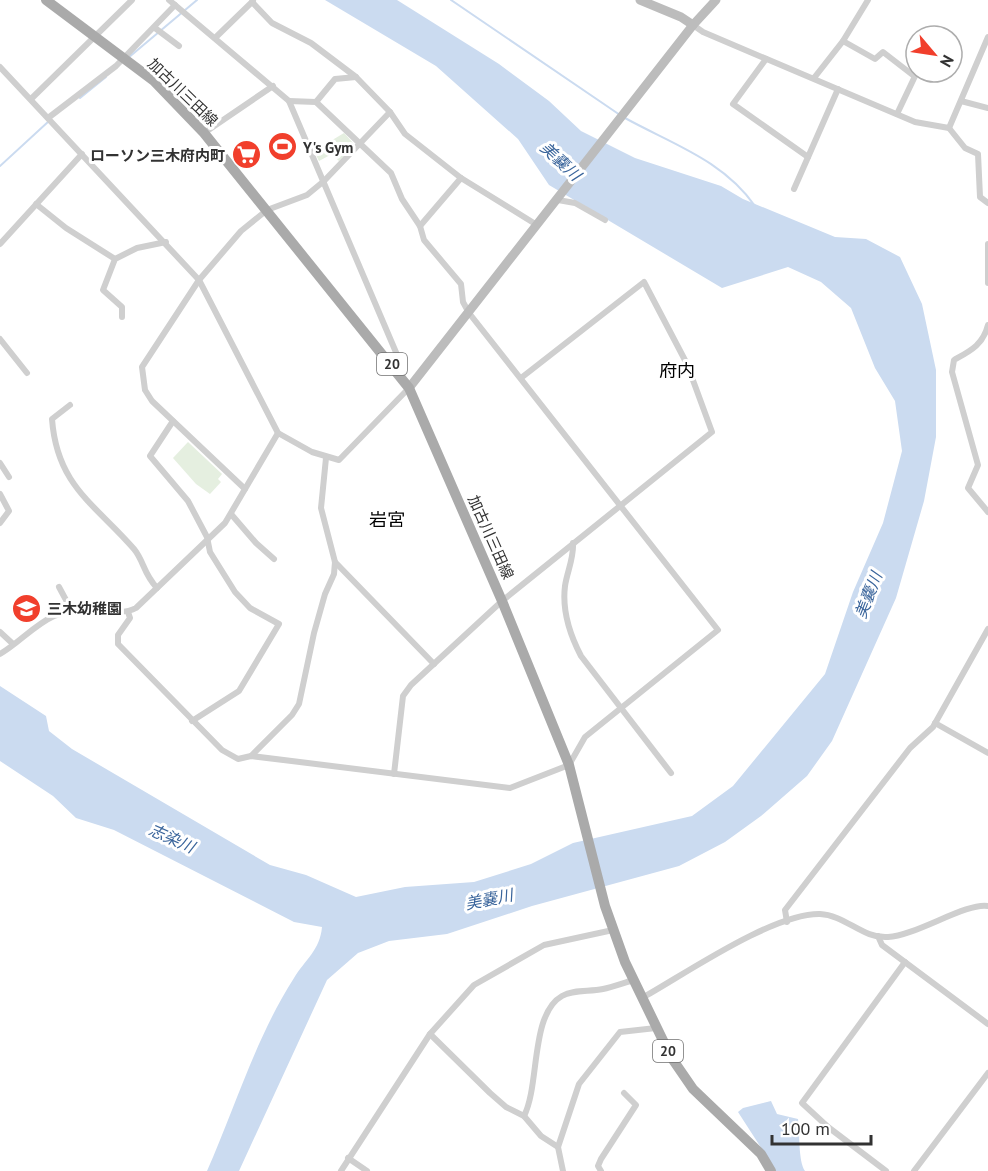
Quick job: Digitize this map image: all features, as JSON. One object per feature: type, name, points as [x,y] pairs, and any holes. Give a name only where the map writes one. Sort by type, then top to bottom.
[{"type":"main road","name":"加古川三田線","points":[[46,0],[154,81],[204,133],[409,388],[502,601],[569,765],[605,906],[642,998],[671,1057],[693,1089],[761,1154],[771,1171]]},
{"type":"street","points":[[31,99],[96,38],[132,0]]},
{"type":"street","points":[[169,0],[289,101],[398,357],[392,364]]},
{"type":"street","points":[[640,0],[655,3],[681,16],[703,32],[915,122],[949,128],[965,148],[978,154],[980,197],[988,203]]},
{"type":"street","points":[[0,67],[166,242],[199,280],[278,433],[326,458],[339,460],[409,388],[693,25],[716,0]]},
{"type":"street","points":[[814,78],[843,41],[868,0]]},
{"type":"street","points":[[215,38],[253,1],[272,23],[311,43],[356,77],[390,112],[405,134],[461,178],[537,225]]},
{"type":"street","points":[[50,120],[123,58],[155,28],[175,5]]},
{"type":"street","points":[[155,28],[179,46]]},
{"type":"street","points":[[949,128],[988,37]]},
{"type":"street","points":[[843,41],[875,59],[883,52],[904,66]]},
{"type":"street","points":[[766,58],[733,104],[808,157]]},
{"type":"street","points":[[316,102],[335,79],[356,77]]},
{"type":"street","points":[[897,114],[911,84]]},
{"type":"street","points":[[204,133],[273,86]]},
{"type":"street","points":[[794,189],[838,89]]},
{"type":"street","points":[[128,612],[130,618],[118,635],[118,644],[222,750],[238,759],[251,756],[510,788],[569,765],[585,737],[718,630],[469,313],[463,302],[461,284],[424,240],[420,226],[402,199],[391,173],[316,102],[289,101]]},
{"type":"street","points":[[961,101],[988,108]]},
{"type":"street","points":[[245,489],[152,401],[144,390],[142,367],[199,280],[241,231],[267,210],[307,195],[324,181],[390,112]]},
{"type":"street","points":[[0,244],[82,154]]},
{"type":"street","points":[[420,226],[461,178]]},
{"type":"street","points":[[558,200],[575,203],[605,220]]},
{"type":"street","points":[[36,204],[66,228],[115,259]]},
{"type":"street","points":[[122,317],[122,307],[103,290],[115,259],[137,248],[166,242]]},
{"type":"street","points":[[988,244],[988,282]]},
{"type":"street","points":[[394,774],[403,696],[502,601],[712,432],[687,364],[645,282],[521,378]]},
{"type":"street","points":[[988,325],[986,334],[976,347],[954,360],[952,372],[978,465],[968,488],[988,512]]},
{"type":"street","points":[[0,339],[27,373]]},
{"type":"street","points":[[70,405],[52,420],[56,446],[75,488],[136,551],[146,577],[158,588]]},
{"type":"street","points":[[173,421],[150,456],[188,501],[207,537],[207,543],[243,600],[250,608],[279,624],[239,691],[192,721]]},
{"type":"street","points":[[0,654],[54,616],[73,613],[128,612],[136,608],[178,567],[207,543],[231,514],[278,433]]},
{"type":"street","points":[[251,756],[288,720],[299,704],[314,633],[325,594],[334,574],[335,562],[321,508],[326,458]]},
{"type":"street","points":[[0,463],[9,477]]},
{"type":"street","points":[[0,494],[9,511],[0,523]]},
{"type":"street","points":[[231,514],[256,543],[274,559]]},
{"type":"street","points":[[573,543],[565,587],[565,614],[581,656],[671,772]]},
{"type":"street","points":[[335,562],[434,664]]},
{"type":"street","points":[[59,587],[73,613]]},
{"type":"street","points":[[787,922],[785,910],[910,748],[935,723],[988,629]]},
{"type":"street","points":[[0,632],[13,644]]},
{"type":"street","points":[[935,723],[988,753]]},
{"type":"street","points":[[642,998],[765,928],[787,922],[822,914],[838,918],[865,933],[888,938],[939,921],[979,904],[988,906]]},
{"type":"street","points":[[341,1171],[430,1034],[474,985],[544,945],[613,930]]},
{"type":"street","points":[[878,936],[882,945],[988,1024]]},
{"type":"street","points":[[886,1171],[828,1127],[802,1102],[905,962]]},
{"type":"street","points":[[524,1116],[537,1065],[540,1026],[554,1002],[562,995],[578,991],[601,990],[634,980]]},
{"type":"street","points":[[563,1171],[558,1147],[579,1084],[620,1032],[656,1028]]},
{"type":"street","points":[[430,1034],[498,1100],[524,1116],[541,1136],[558,1147]]},
{"type":"street","points":[[914,1171],[988,1073]]},
{"type":"street","points":[[601,1171],[598,1167],[602,1159],[636,1105],[624,1093]]},
{"type":"street","points":[[348,1158],[367,1171]]},
{"type":"green space","points":[[344,133],[355,145],[339,161],[332,154],[319,161],[314,151]]},
{"type":"green space","points":[[188,442],[222,474],[218,479],[221,482],[210,494],[196,484],[173,458]]},
{"type":"water","points":[[325,0],[397,0],[499,64],[549,101],[581,131],[635,158],[721,186],[743,199],[835,237],[866,239],[900,257],[922,304],[936,370],[936,437],[924,501],[896,598],[832,741],[807,776],[761,816],[725,842],[679,866],[532,906],[447,934],[389,941],[358,953],[327,980],[239,1171],[207,1171],[268,1024],[294,978],[315,948],[322,927],[294,922],[114,830],[76,818],[53,796],[0,761],[0,686],[46,716],[49,731],[72,749],[270,865],[306,875],[356,897],[405,887],[474,882],[531,864],[573,843],[692,816],[733,786],[825,674],[853,592],[883,523],[902,451],[895,401],[875,368],[851,308],[821,282],[788,267],[722,288],[549,185],[518,139],[436,66]]},
{"type":"water","points":[[771,1101],[777,1114],[798,1119],[800,1154],[805,1171],[776,1171],[738,1112],[743,1108]]},
{"type":"waterway","points":[[128,58],[197,0]]},
{"type":"waterway","points":[[451,0],[620,115]]},
{"type":"waterway","points":[[80,98],[106,77]]},
{"type":"waterway","points":[[625,118],[712,165],[728,176],[755,206]]},
{"type":"waterway","points":[[0,166],[49,121]]},
{"type":"place","name":"Y's Gym","points":[[282,147]]},
{"type":"place","name":"ローソン三木府内町","points":[[246,155]]},
{"type":"place","name":"三木幼稚園","points":[[26,608]]},
{"type":"district","name":"府内","points":[[677,370]]},
{"type":"district","name":"岩宮","points":[[387,519]]},
{"type":"water label","name":"美嚢川","points":[[561,161]]},
{"type":"water label","name":"美嚢川","points":[[868,595]]},
{"type":"water label","name":"志染川","points":[[172,838]]},
{"type":"water label","name":"美嚢川","points":[[489,899]]}]
